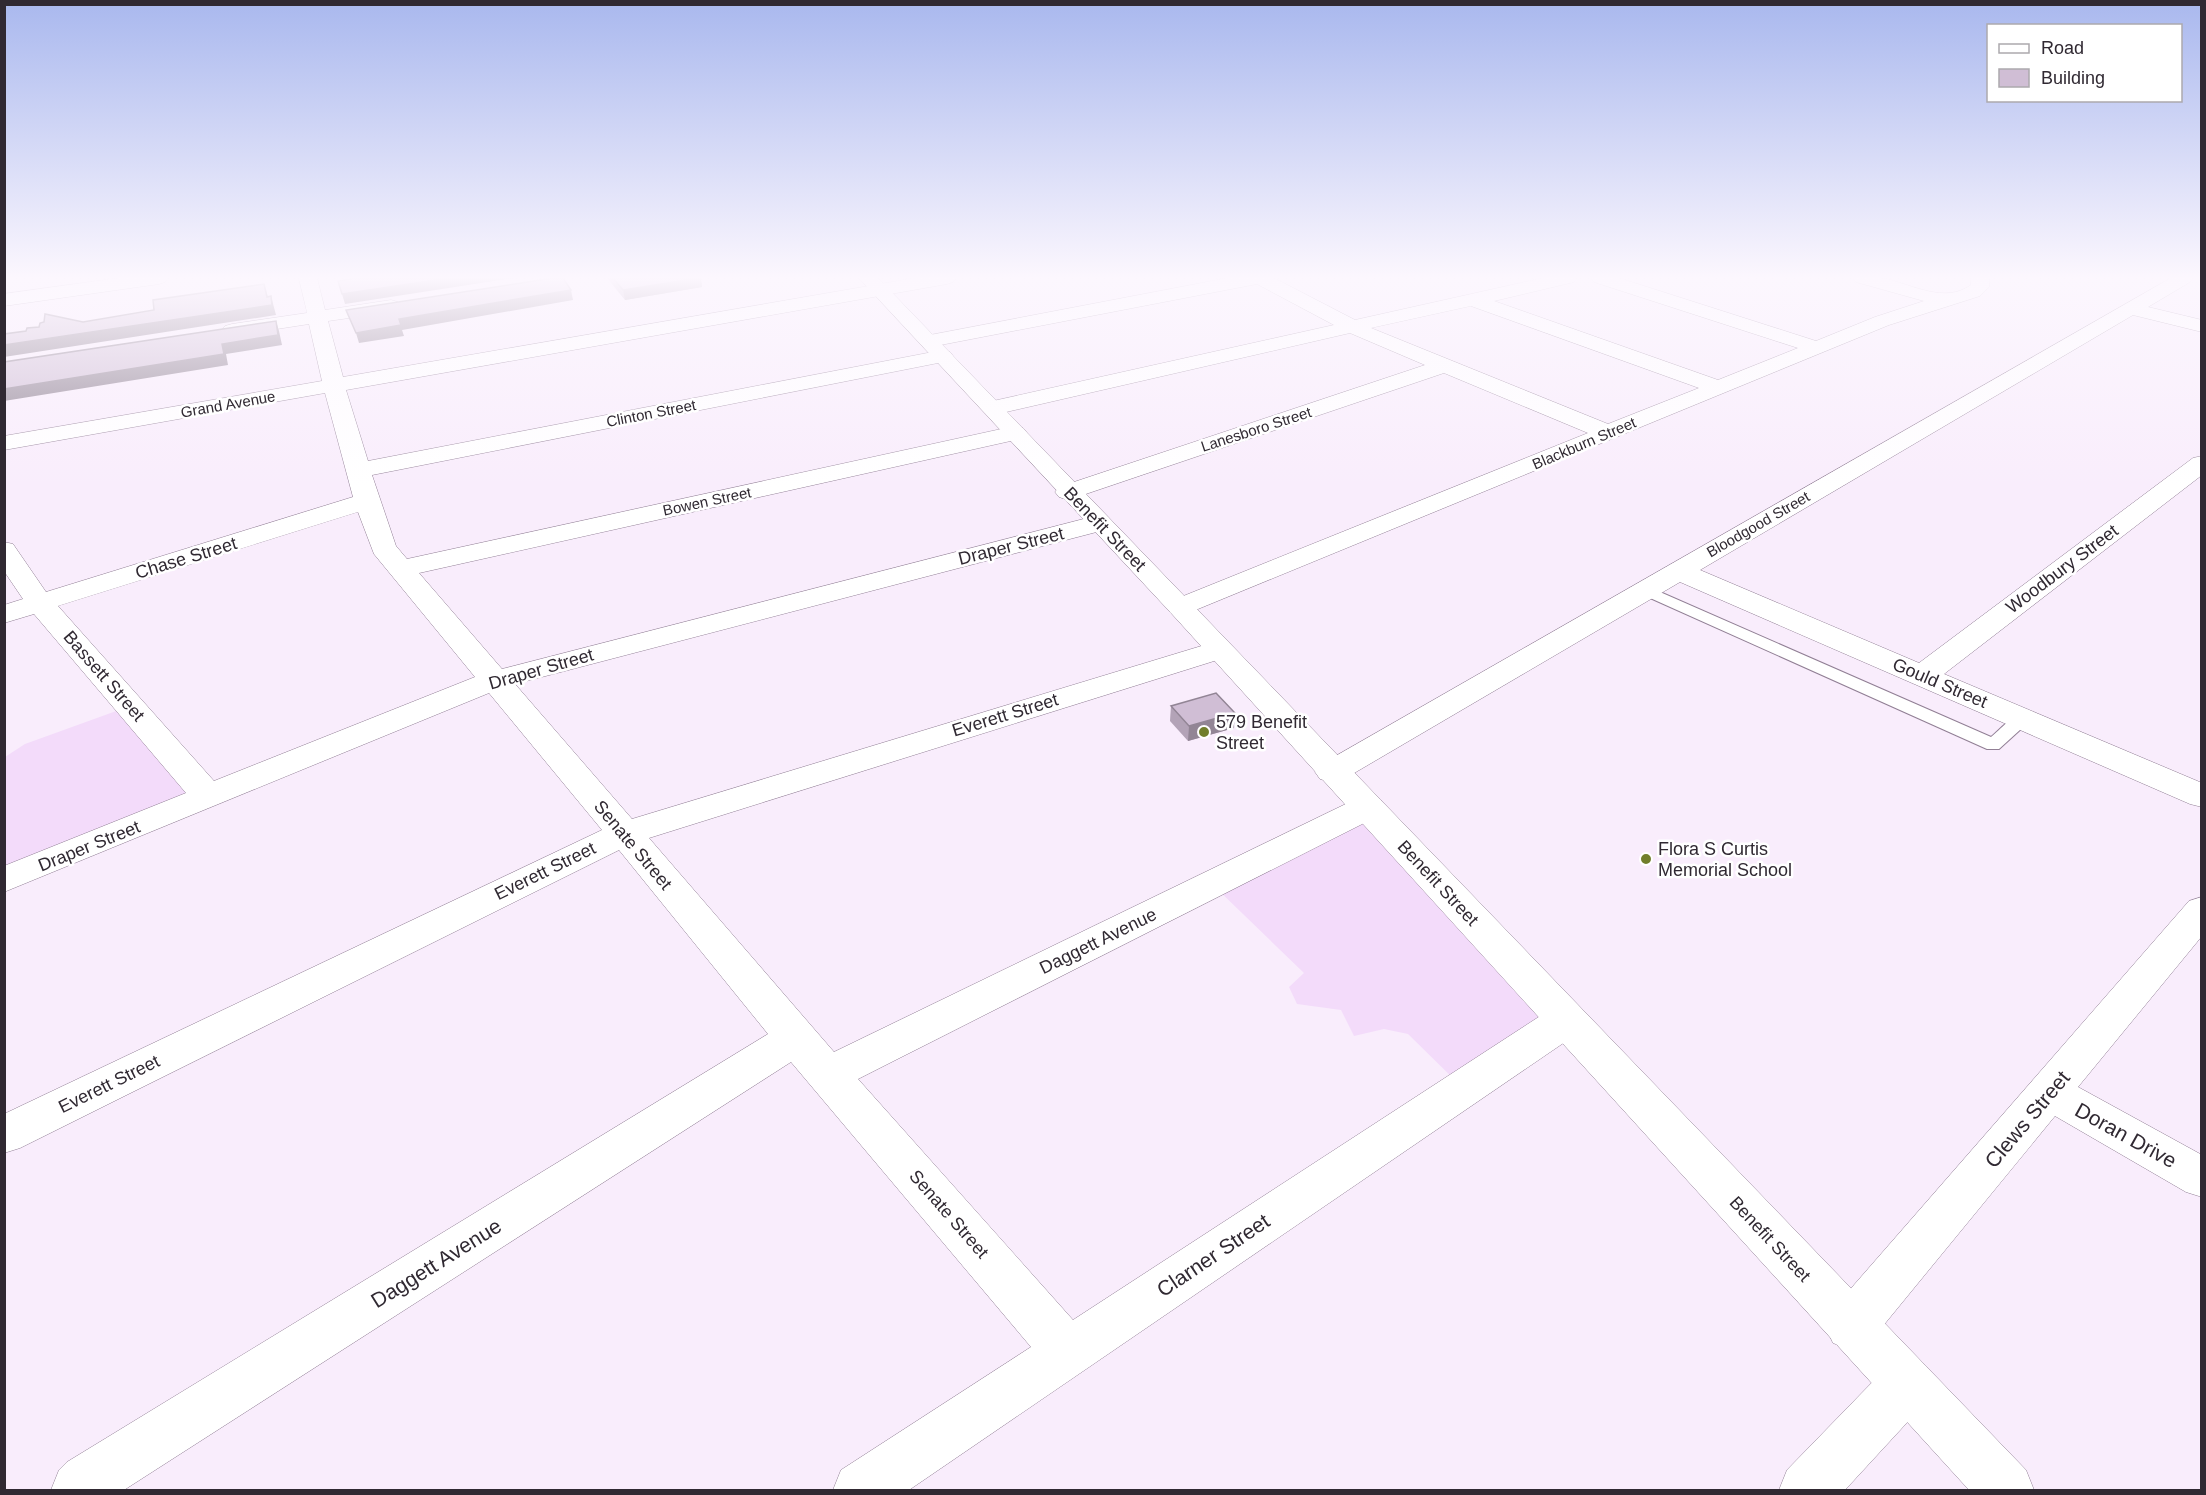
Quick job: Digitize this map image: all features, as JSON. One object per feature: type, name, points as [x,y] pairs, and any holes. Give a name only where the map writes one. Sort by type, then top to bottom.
[{"type":"street","name":"Senate Street","points":[[325,348],[334,386],[383,548],[795,1038],[1068,1352]]},
{"type":"street","name":"Grand Avenue","points":[[4,443],[334,386],[536,348]]},
{"type":"street","name":"Benefit Street","points":[[936,348],[1068,492],[1180,608],[1332,772],[1368,807],[2006,1491]]},
{"type":"street","name":"Clinton Street","points":[[363,486],[936,348]]},
{"type":"street","points":[[993,408],[1259,348]]},
{"type":"street","points":[[1401,348],[1609,432]]},
{"type":"street","points":[[1607,348],[1719,388]]},
{"type":"street","name":"Blackburn Street","points":[[1180,608],[1818,348]]},
{"type":"street","name":"Bloodgood Street","points":[[1332,772],[2064,348]]},
{"type":"street","name":"Lanesboro Street","points":[[1068,492],[1444,366]]},
{"type":"street","name":"Bowen Street","points":[[399,569],[1015,433]]},
{"type":"street","name":"Woodbury Street","points":[[1922,676],[2202,463]]},
{"type":"street","name":"Chase Street","points":[[4,614],[363,486]]},
{"type":"street","name":"Draper Street","points":[[4,880],[494,680],[1099,524]]},
{"type":"street","name":"Bassett Street","points":[[4,550],[40,603],[209,797]]},
{"type":"street","name":"Gould Street","points":[[1678,571],[2202,796]]},
{"type":"street","name":"Everett Street","points":[[4,1135],[623,834],[1219,650]]},
{"type":"street","name":"Daggett Avenue","points":[[828,1074],[1368,807]]},
{"type":"street","name":"Clews Street","points":[[1851,1326],[2200,914]]},
{"type":"street","name":"Clarner Street","points":[[861,1491],[1566,1020]]},
{"type":"street","name":"Daggett Avenue","points":[[79,1491],[97,1476],[795,1038]]},
{"type":"street","name":"Doran Drive","points":[[2050,1092],[2202,1178]]},
{"type":"street","points":[[1812,1489],[1907,1384]]},
{"type":"lane","points":[[1644,590],[1993,745],[2023,719]]},
{"type":"shaded area","points":[[119,710],[197,798],[5,883],[5,757],[25,744]]},
{"type":"shaded area","points":[[1360,811],[1560,1018],[1464,1089],[1408,1034],[1384,1029],[1354,1036],[1341,1010],[1297,1004],[1289,987],[1304,973],[1214,886]]},
{"type":"building","points":[[98,348],[223,348],[224,354],[4,389],[4,362]]},
{"type":"building","points":[[1216,693],[1235,713],[1189,726],[1171,706]]},
{"type":"place","name":"579 Benefit Street","points":[[1204,732]]},
{"type":"place","name":"Flora S Curtis Memorial School","points":[[1646,859]]}]
